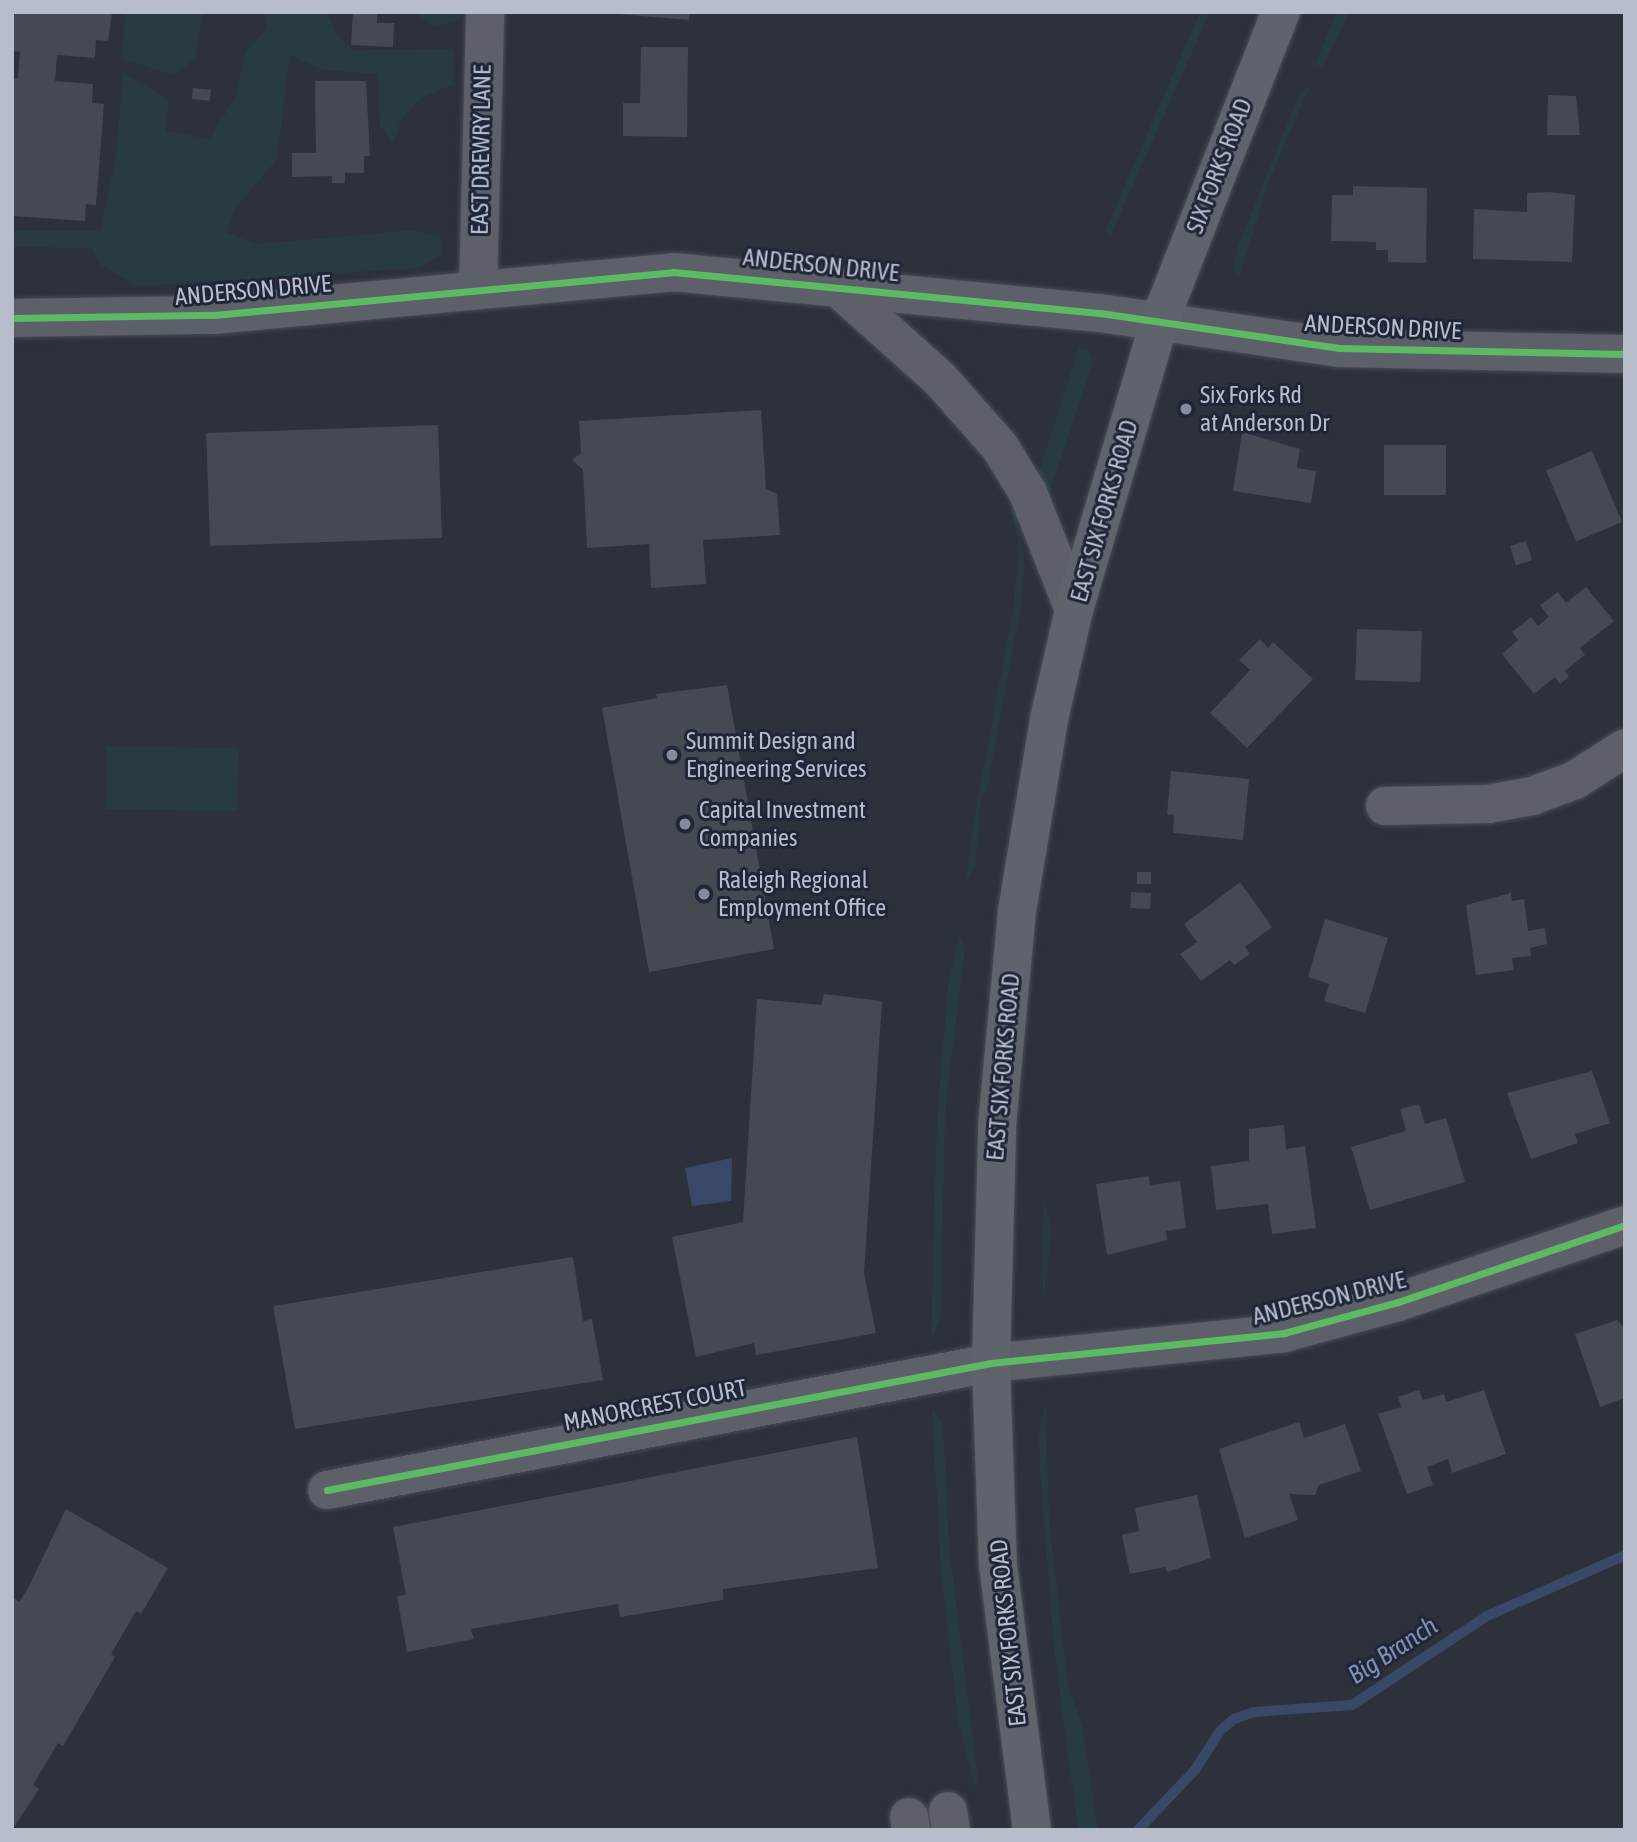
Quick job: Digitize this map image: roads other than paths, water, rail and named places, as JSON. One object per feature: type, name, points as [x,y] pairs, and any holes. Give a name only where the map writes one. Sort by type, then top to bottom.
[{"type":"main road","name":"SIX FORKS ROAD","points":[[1160,320],[1281,12]]},
{"type":"main road","name":"EAST SIX FORKS ROAD","points":[[1032,1830],[998,1566],[991,1363],[997,1126],[1017,911],[1049,719],[1074,610],[1160,320]]},
{"type":"street","name":"EAST DREWRY LANE","points":[[478,288],[485,12]]},
{"type":"street","name":"ANDERSON DRIVE","points":[[12,318],[213,315],[478,288],[673,272],[1160,320],[1339,348],[1625,354]]},
{"type":"street","points":[[836,286],[940,379],[1000,447],[1028,493],[1074,610]]},
{"type":"street","points":[[1385,806],[1488,804],[1532,796],[1575,779],[1625,748]]},
{"type":"street","name":"ANDERSON DRIVE","points":[[991,1363],[1221,1343],[1320,1325],[1625,1225]]},
{"type":"street","name":"MANORCREST COURT","points":[[327,1490],[991,1363]]},
{"type":"water","points":[[732,1158],[731,1201],[692,1206],[685,1168]]},
{"type":"waterway","name":"Big Branch","points":[[1138,1830],[1195,1770],[1220,1731],[1234,1719],[1254,1712],[1352,1705],[1487,1616],[1625,1555]]},
{"type":"place","name":"Six Forks Rd at Anderson Dr","points":[[1186,409]]},
{"type":"place","name":"Summit Design and Engineering Services","points":[[672,755]]},
{"type":"place","name":"Capital Investment Companies","points":[[685,824]]},
{"type":"place","name":"Raleigh Regional Employment Office","points":[[704,894]]}]
